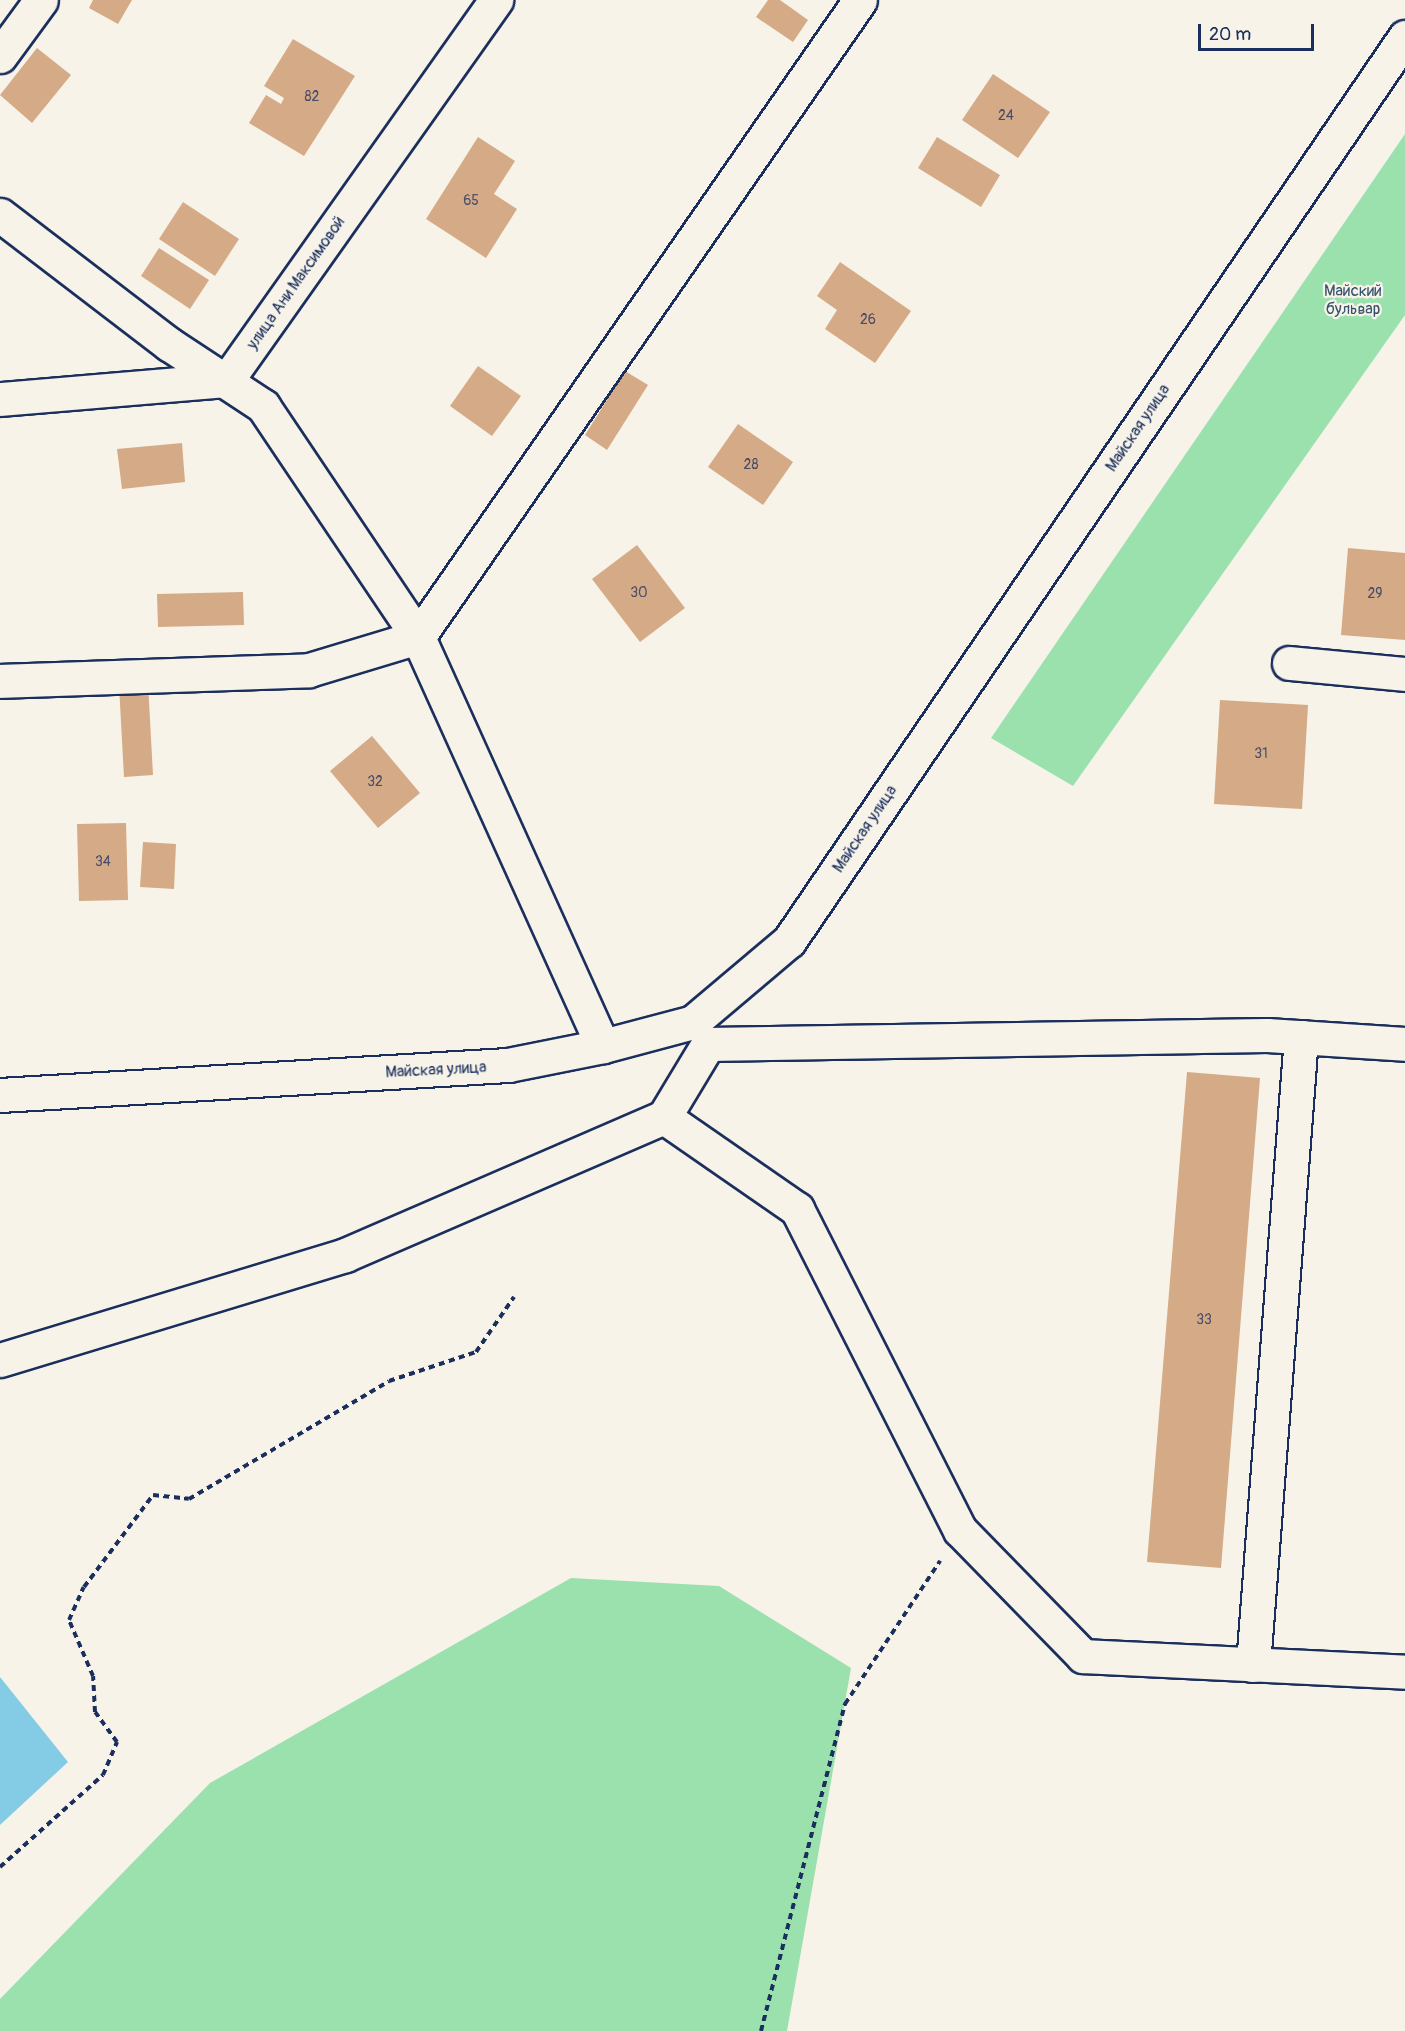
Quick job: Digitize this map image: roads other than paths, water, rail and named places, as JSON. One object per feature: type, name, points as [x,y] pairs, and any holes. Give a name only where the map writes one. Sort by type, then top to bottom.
[{"type":"street","points":[[0,56],[41,0]]},
{"type":"street","name":"улица Ани Максимовой","points":[[227,380],[495,0]]},
{"type":"street","points":[[0,681],[309,670],[418,637],[860,0]]},
{"type":"street","name":"Майская улица","points":[[0,1095],[508,1065],[603,1046],[700,1033],[789,941],[1405,37]]},
{"type":"street","points":[[0,215],[169,344],[227,380],[263,406],[418,637],[603,1046]]},
{"type":"street","points":[[0,399],[227,380]]},
{"type":"street","points":[[1289,663],[1405,674]]},
{"type":"street","points":[[0,1360],[345,1255],[664,1117],[700,1033],[1301,1037],[1405,1044]]},
{"type":"street","points":[[1253,1665],[1301,1037]]},
{"type":"street","points":[[664,1117],[797,1209],[960,1530],[1083,1656],[1405,1672]]},
{"type":"water","points":[[0,1677],[68,1762],[0,1825]]},
{"type":"park label","name":"Майский бульвар","points":[[1353,300]]}]
